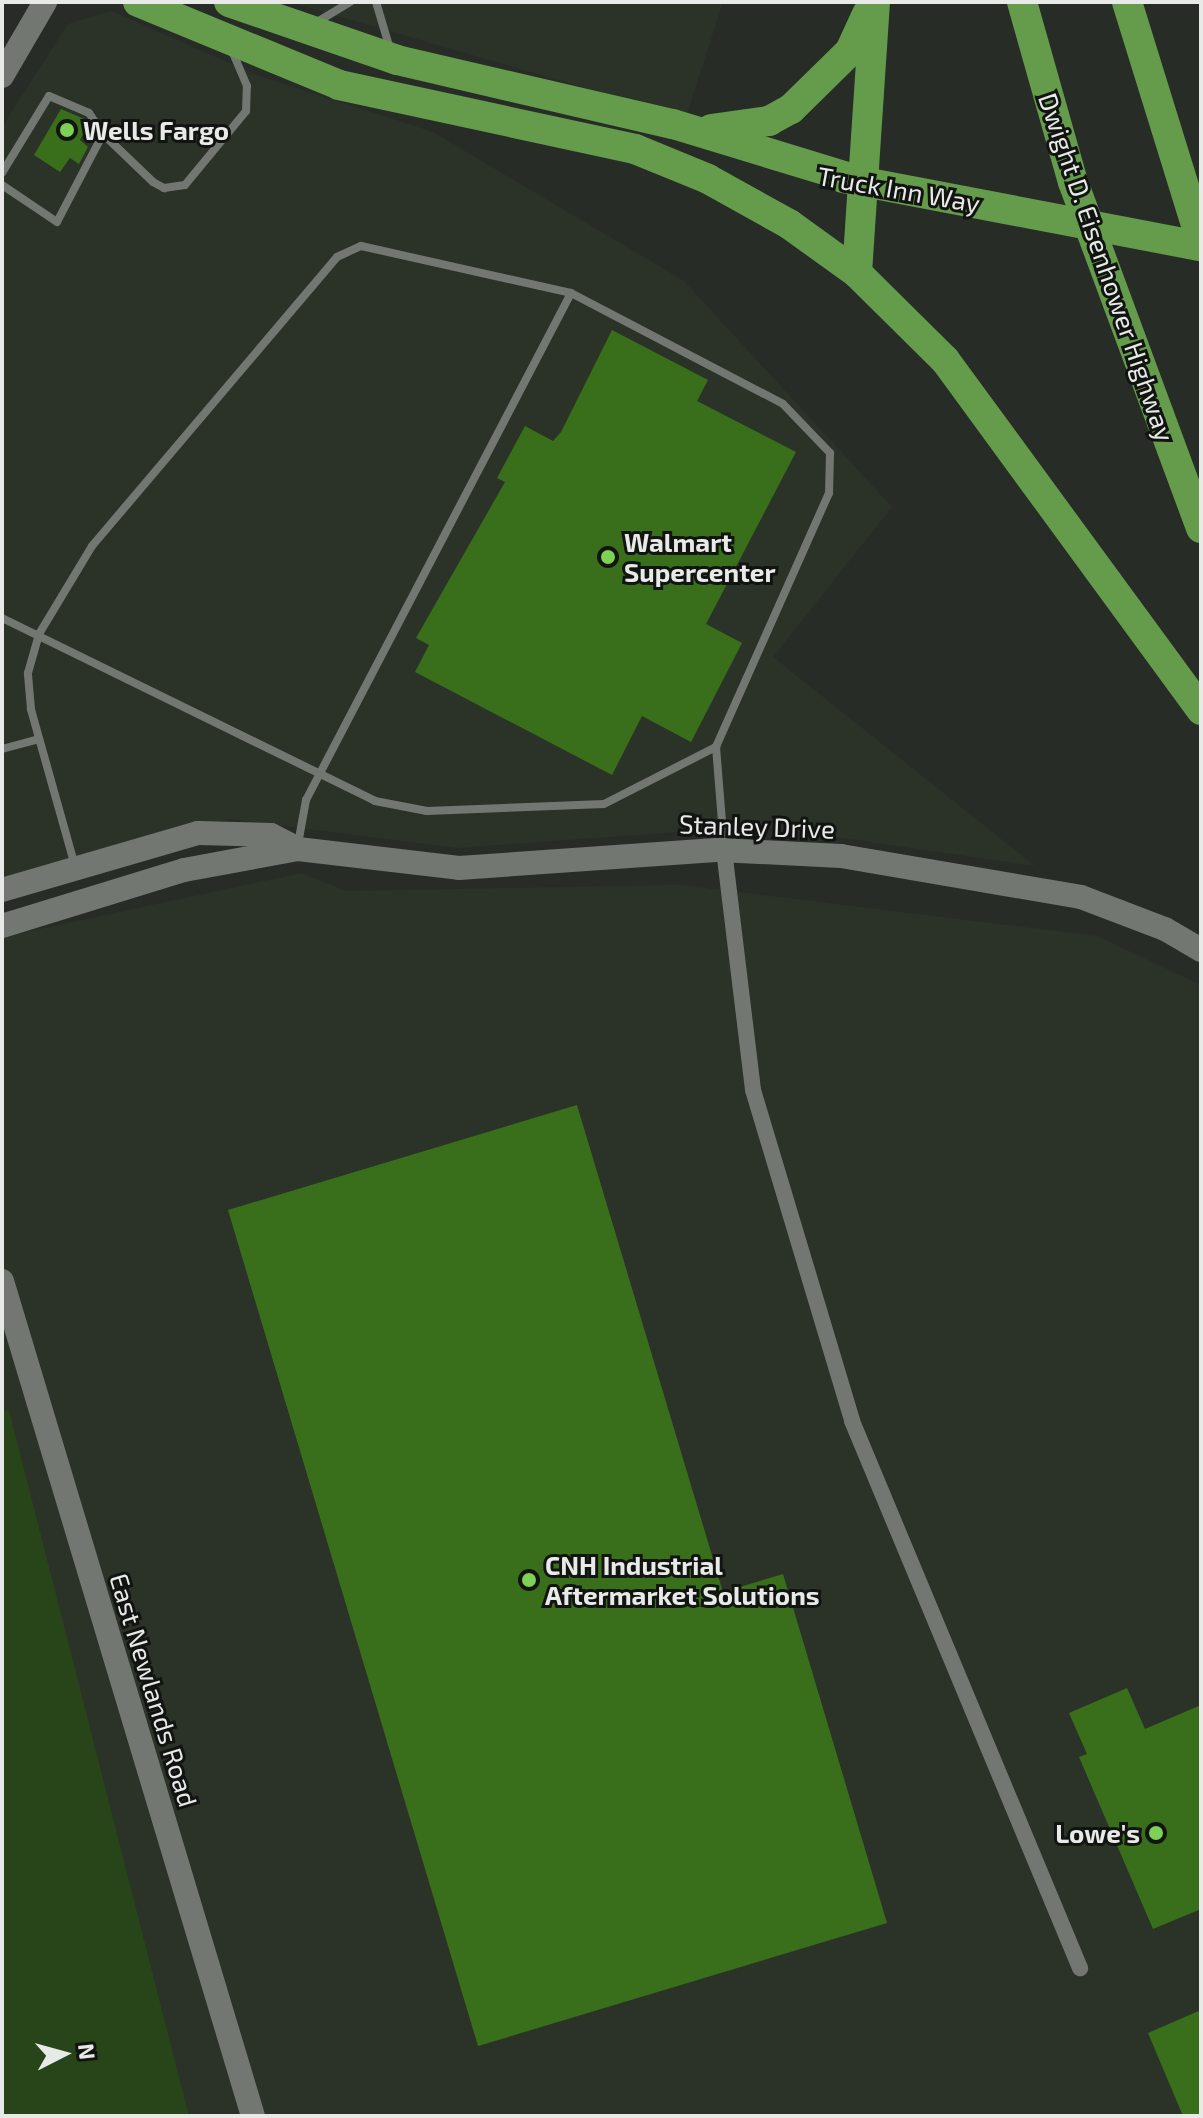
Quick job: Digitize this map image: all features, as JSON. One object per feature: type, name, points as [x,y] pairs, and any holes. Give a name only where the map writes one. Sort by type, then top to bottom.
[{"type":"highway","points":[[138,2],[228,44],[409,103],[597,137],[749,200],[857,273],[976,398],[1201,710]]},
{"type":"highway","points":[[229,2],[397,60],[673,124],[861,181]]},
{"type":"highway","points":[[673,124],[724,131],[791,109],[823,84],[850,51],[874,2]]},
{"type":"highway","points":[[857,273],[874,2]]},
{"type":"highway","name":"Dwight D. Eisenhower Highway","points":[[1022,2],[1073,182],[1105,277],[1201,528]]},
{"type":"highway","points":[[1127,2],[1201,243]]},
{"type":"highway","name":"Truck Inn Way","points":[[597,137],[1201,243]]},
{"type":"street","points":[[2,76],[45,2]]},
{"type":"street","name":"Stanley Drive","points":[[2,890],[75,867],[216,831],[271,835],[298,849]]},
{"type":"street","name":"Stanley Drive","points":[[2,926],[184,870],[298,849],[459,868],[724,850],[841,856],[1081,897],[1165,929],[1201,950]]},
{"type":"street","points":[[724,850],[753,1090],[852,1421],[1080,1968]]},
{"type":"street","name":"East Newlands Road","points":[[2,1281],[253,2116]]},
{"type":"lane","points":[[295,27],[333,17],[350,2]]},
{"type":"lane","points":[[376,2],[397,60]]},
{"type":"lane","points":[[2,173],[49,96],[89,113],[103,134],[153,182],[164,188],[185,185],[246,111],[247,86],[228,44]]},
{"type":"lane","points":[[2,185],[57,222],[103,134]]},
{"type":"lane","points":[[75,867],[39,739],[28,673],[39,634],[92,546],[348,249],[374,247],[571,293],[783,404],[830,453],[829,493],[716,747],[724,850]]},
{"type":"lane","points":[[298,849],[303,812],[322,771],[571,293]]},
{"type":"lane","points":[[2,618],[322,771],[375,801],[427,811],[493,811],[623,799],[661,771],[716,747]]},
{"type":"lane","points":[[2,749],[39,739]]},
{"type":"shaded area","points":[[289,2],[723,2],[686,117]]},
{"type":"shaded area","points":[[111,11],[259,76],[433,132],[684,281],[892,507],[773,657],[1035,866],[761,826],[458,848],[229,819],[2,883],[2,127],[68,24]]},
{"type":"shaded area","points":[[302,873],[346,891],[681,885],[1097,936],[1201,985],[1201,2116],[189,2116],[9,1411],[2,1411],[2,937]]},
{"type":"green space","points":[[9,1410],[189,2116],[2,2116],[2,1411]]},
{"type":"building","name":"Wells Fargo","points":[[61,109],[84,119],[88,125],[80,140],[88,147],[79,164],[70,158],[60,172],[34,155]]},
{"type":"building","name":"Walmart Supercenter","points":[[612,330],[708,380],[697,401],[796,452],[706,624],[742,643],[691,742],[642,716],[612,775],[415,672],[429,645],[416,638],[505,482],[497,478],[525,426],[553,441],[561,432]]},
{"type":"building","name":"CNH Industrial Aftermarket Solutions","points":[[577,1105],[723,1592],[783,1574],[887,1923],[478,2046],[228,1210]]},
{"type":"building","name":"Lowe's","points":[[1127,1688],[1145,1729],[1201,1705],[1201,1909],[1153,1929],[1079,1757],[1087,1754],[1069,1713]]},
{"type":"building","points":[[1201,2010],[1201,2116],[1183,2116],[1148,2033]]},
{"type":"place","name":"Wells Fargo","points":[[67,130]]},
{"type":"place","name":"Walmart Supercenter","points":[[608,557]]},
{"type":"place","name":"CNH Industrial Aftermarket Solutions","points":[[529,1580]]},
{"type":"place","name":"Lowe's","points":[[1156,1833]]}]
